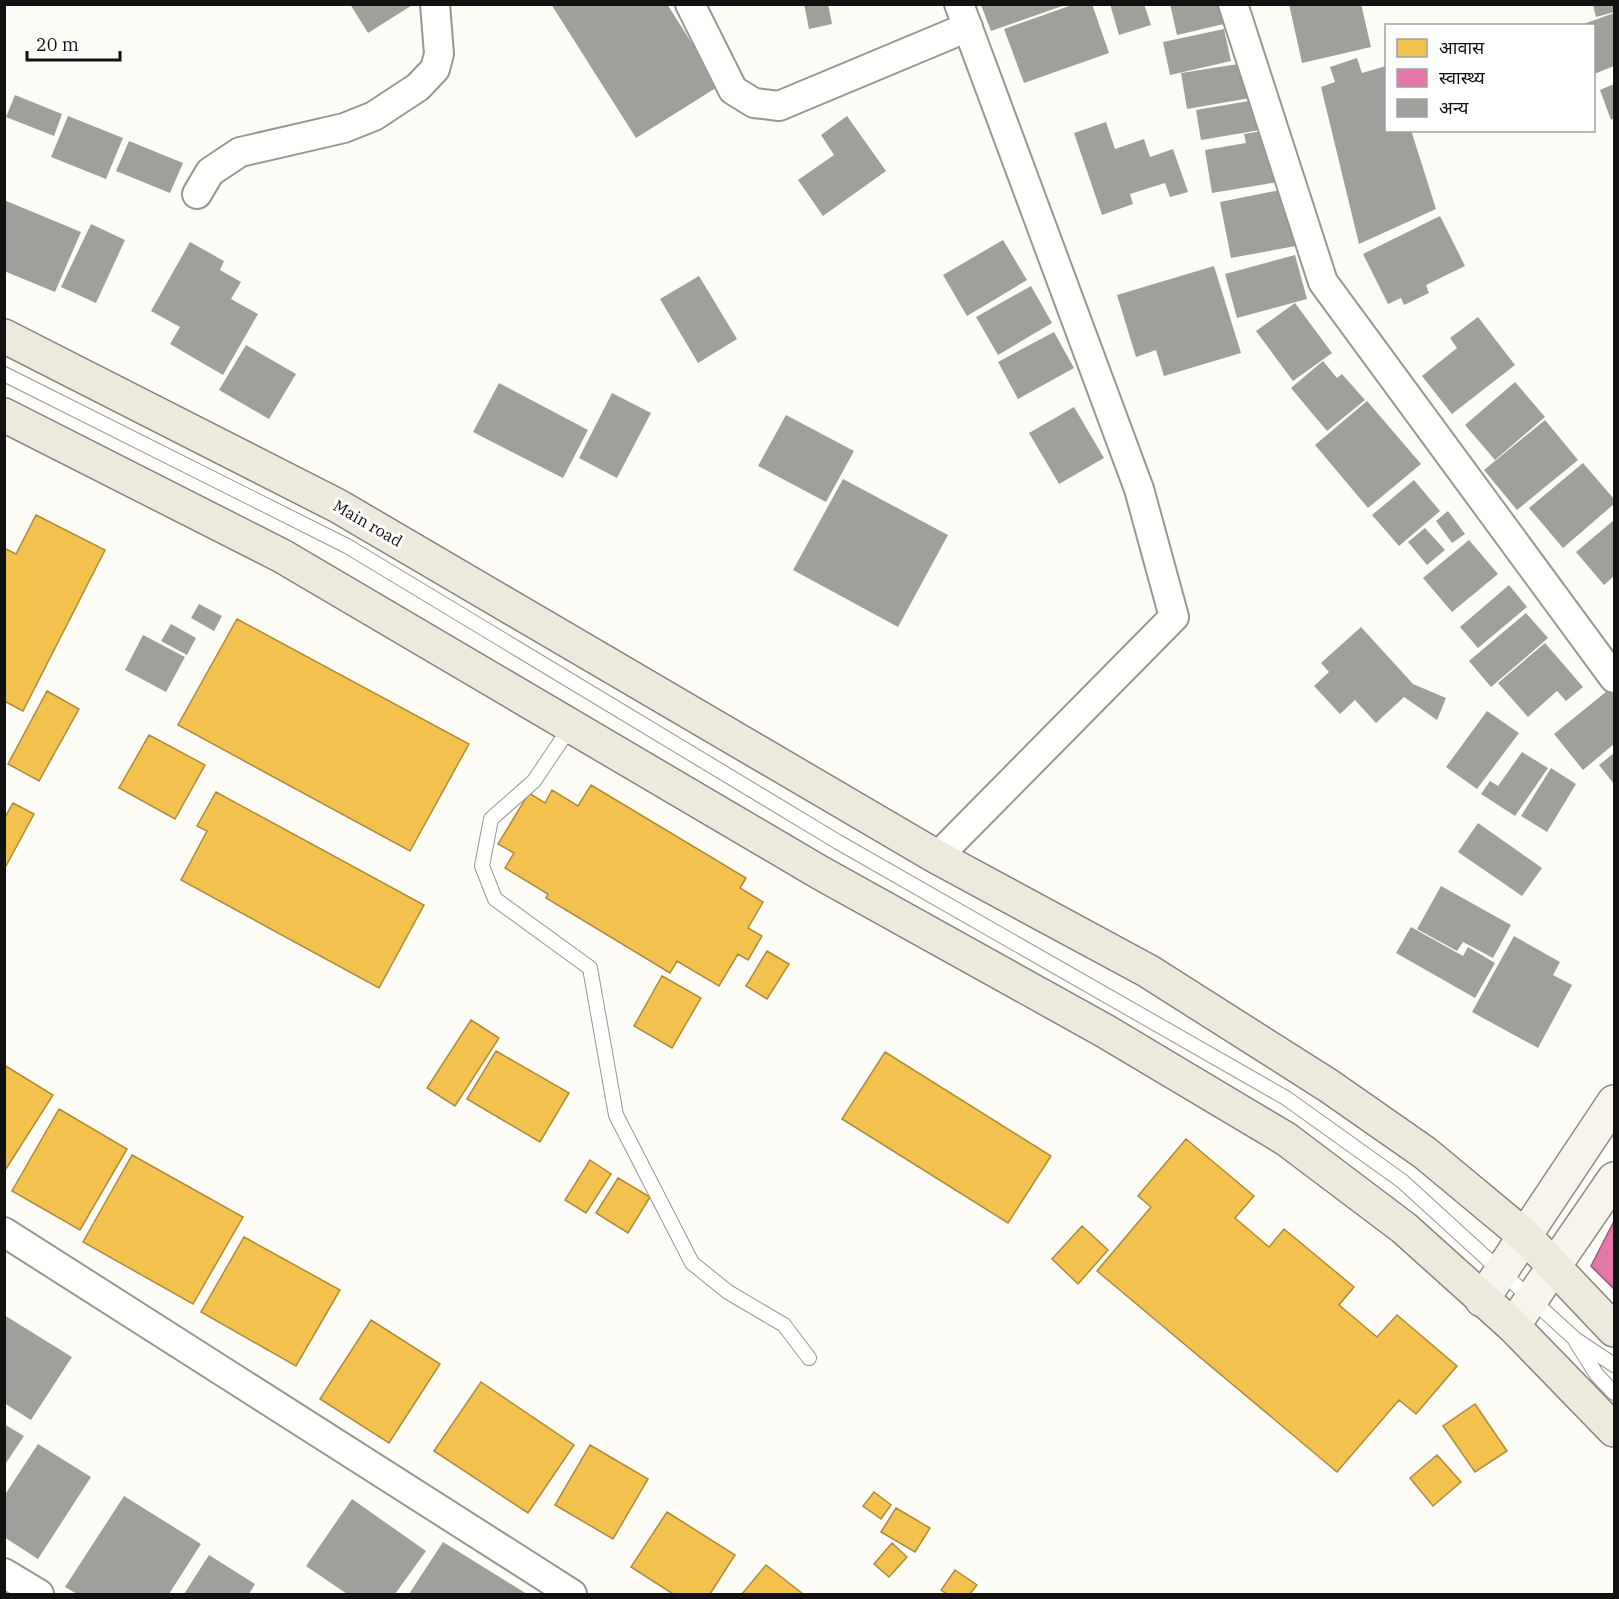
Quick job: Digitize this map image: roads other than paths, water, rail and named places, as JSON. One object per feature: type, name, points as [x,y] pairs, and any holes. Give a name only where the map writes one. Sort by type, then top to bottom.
[{"type":"main road","name":"Main road","points":[[4,336],[338,506],[937,857],[1148,972],[1329,1086],[1425,1153],[1526,1237],[1614,1330]]},
{"type":"main road","points":[[4,415],[282,556],[819,872],[1105,1031],[1286,1139],[1404,1228],[1513,1326],[1614,1431]]},
{"type":"street","points":[[196,194],[210,172],[240,152],[344,128],[374,116],[418,87],[435,69],[439,54],[435,4]]},
{"type":"street","points":[[690,4],[733,90],[754,103],[779,105],[964,16],[1139,489],[1174,617],[937,857]]},
{"type":"street","points":[[1233,4],[1323,282],[1614,678]]},
{"type":"street","points":[[1482,1300],[1614,1102]]},
{"type":"street","points":[[1513,1326],[1614,1179]]},
{"type":"street","points":[[4,1232],[569,1594]]},
{"type":"street","points":[[4,1573],[39,1594]]},
{"type":"lane","points":[[4,374],[347,546],[838,842],[1286,1098],[1402,1181],[1532,1298],[1575,1340],[1614,1365]]},
{"type":"lane","points":[[571,726],[534,781],[490,819],[482,866],[495,899],[590,968],[616,1115],[692,1263],[728,1292],[784,1325],[810,1358]]},
{"type":"lane","points":[[1575,1340],[1597,1375],[1614,1393]]}]
